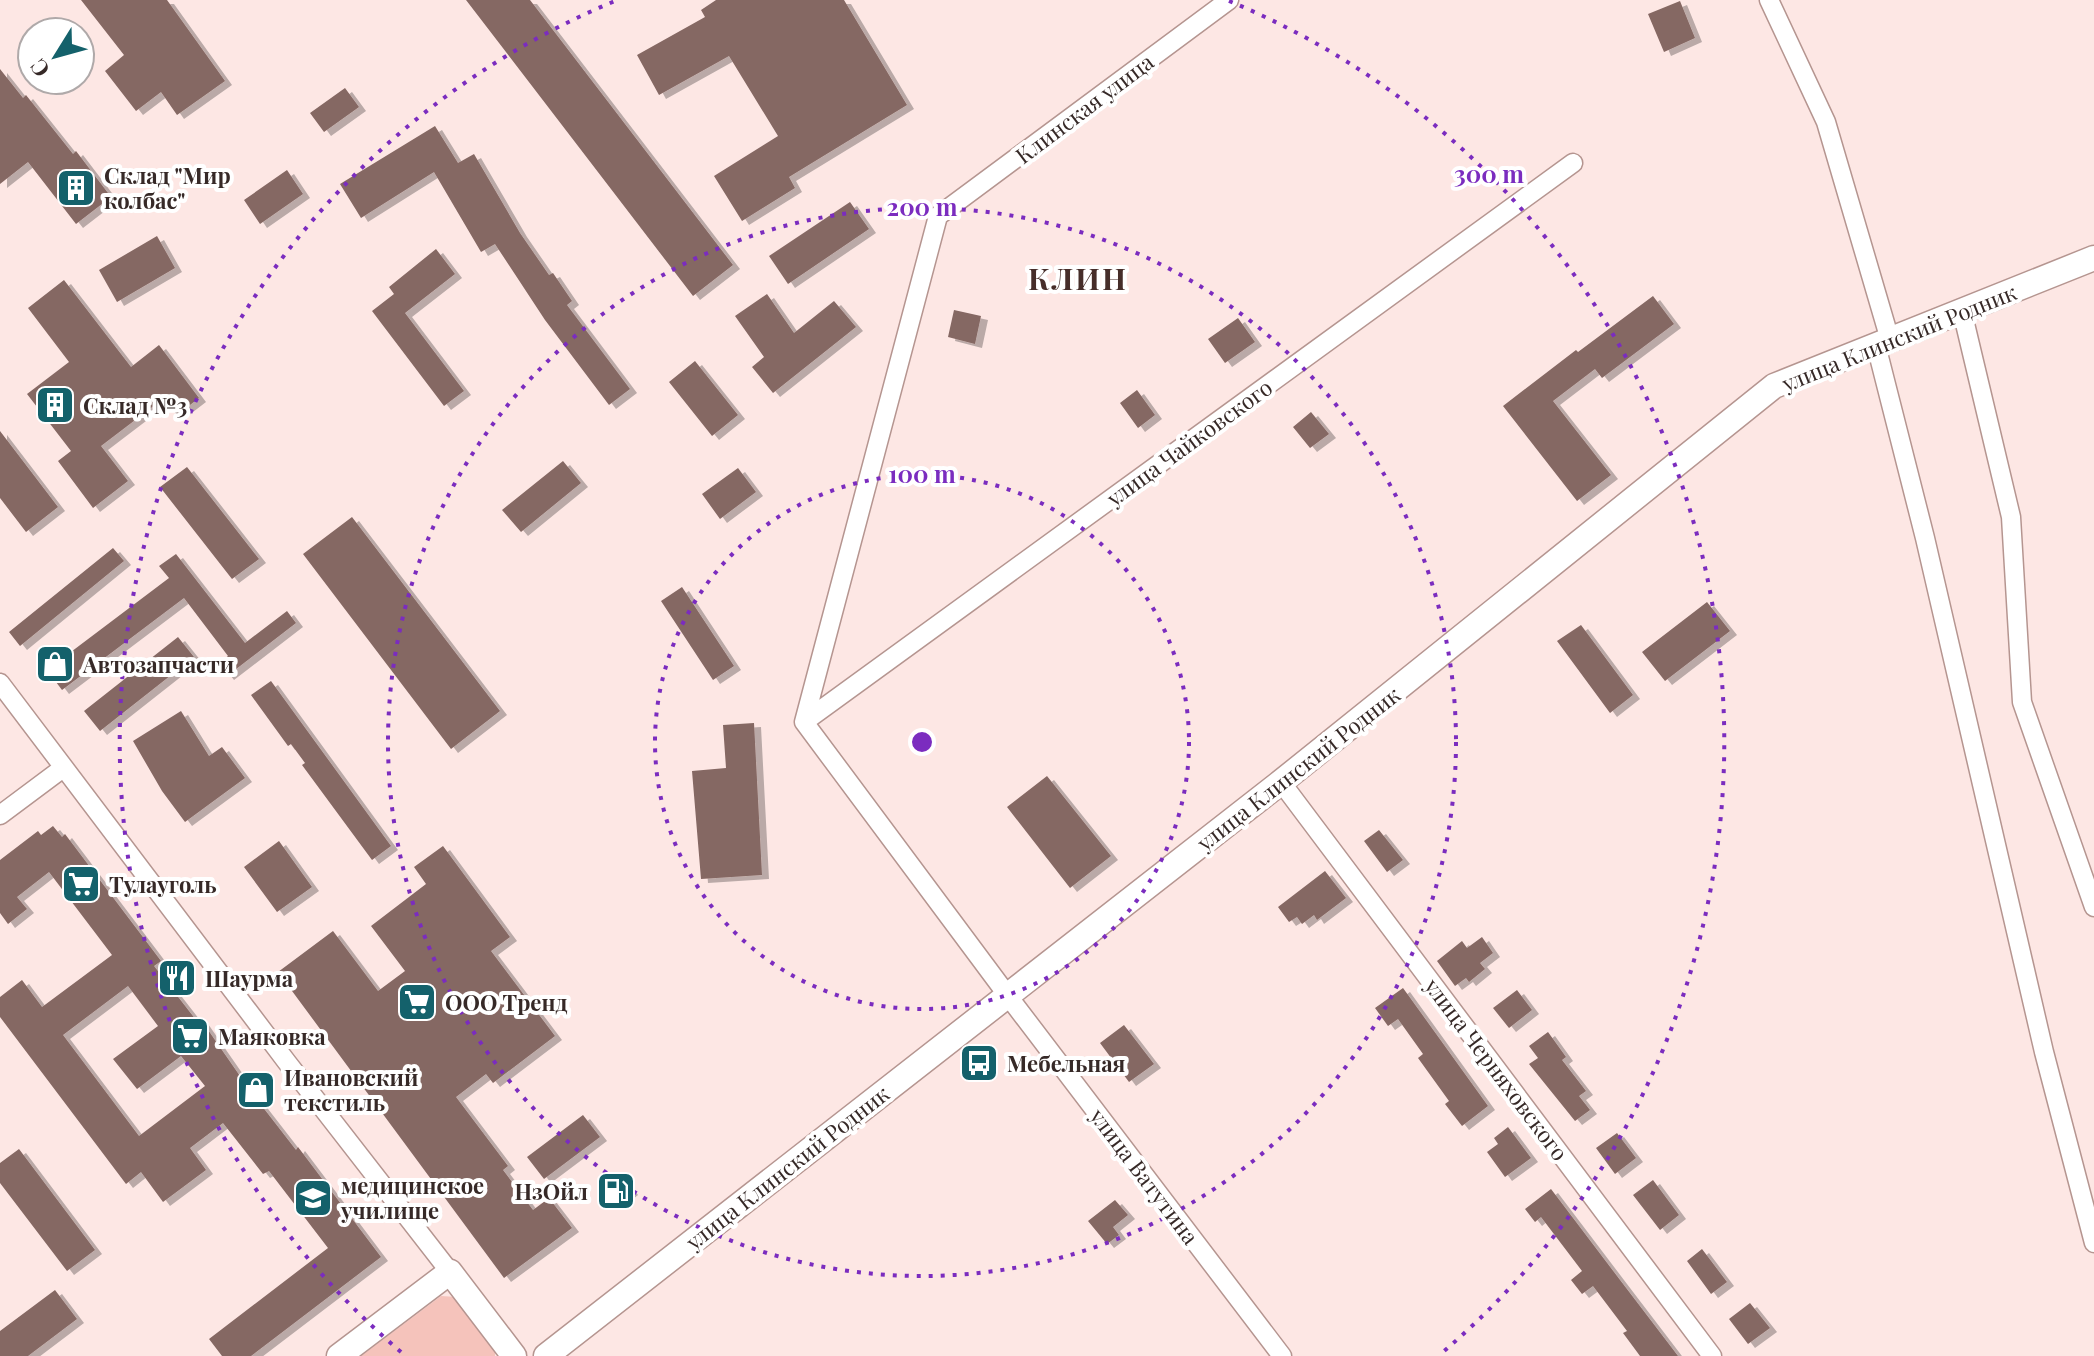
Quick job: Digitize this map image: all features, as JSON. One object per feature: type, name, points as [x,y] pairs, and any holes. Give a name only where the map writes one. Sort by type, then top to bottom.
[{"type":"main road","name":"улица Клинский Родник","points":[[546,1356],[1281,782],[1774,386],[2094,258]]},
{"type":"main road","points":[[339,1356],[450,1272],[514,1356]]},
{"type":"street","name":"Клинская улица","points":[[804,722],[938,216],[1229,0]]},
{"type":"street","points":[[1769,0],[1826,122],[1883,343],[2044,1052],[2094,1243]]},
{"type":"street","name":"улица Чайковского","points":[[804,722],[1573,163]]},
{"type":"street","points":[[1962,311],[2011,517],[2022,702],[2094,907]]},
{"type":"street","points":[[0,683],[450,1272]]},
{"type":"street","name":"улица Ватутина","points":[[804,722],[1282,1356]]},
{"type":"street","points":[[0,815],[63,768]]},
{"type":"street","name":"улица Черняховского","points":[[1281,782],[1712,1356]]},
{"type":"shaded area","points":[[441,1296],[457,1297],[495,1348],[495,1356],[361,1356]]},
{"type":"building","points":[[81,0],[167,0],[225,81],[177,115],[161,92],[136,111],[105,71],[124,55]]},
{"type":"building","points":[[466,0],[530,0],[733,265],[693,296]]},
{"type":"building","points":[[716,0],[844,0],[907,105],[789,177],[795,188],[742,221],[714,176],[778,136],[729,56],[659,95],[637,55],[705,17],[701,10]]},
{"type":"building","points":[[1680,1],[1695,38],[1664,52],[1648,14]]},
{"type":"building","points":[[0,69],[16,89],[16,96],[27,96],[73,154],[76,151],[111,197],[76,224],[28,162],[0,184]]},
{"type":"building","points":[[345,88],[359,107],[324,132],[310,113]]},
{"type":"building","points":[[435,126],[458,163],[474,154],[520,233],[549,275],[553,273],[572,301],[567,305],[630,389],[609,405],[545,320],[495,244],[481,252],[434,172],[361,218],[340,184]]},
{"type":"building","points":[[287,170],[303,194],[260,224],[244,200]]},
{"type":"building","points":[[850,202],[869,229],[788,284],[769,256]]},
{"type":"building","points":[[157,236],[175,268],[117,302],[99,270]]},
{"type":"building","points":[[436,249],[455,274],[405,313],[464,391],[444,406],[372,311],[394,294],[389,287]]},
{"type":"building","points":[[64,280],[131,367],[159,345],[199,398],[177,415],[164,398],[101,446],[128,481],[93,508],[58,461],[71,451],[27,394],[69,362],[28,308]]},
{"type":"building","points":[[767,294],[794,333],[834,301],[856,327],[773,393],[752,367],[764,357],[735,316]]},
{"type":"building","points":[[1653,296],[1674,324],[1602,378],[1595,369],[1553,401],[1611,475],[1577,501],[1503,406]]},
{"type":"building","points":[[954,310],[981,316],[975,344],[948,337]]},
{"type":"building","points":[[1238,318],[1255,342],[1225,363],[1208,339]]},
{"type":"building","points":[[695,361],[738,415],[712,436],[669,382]]},
{"type":"building","points":[[1137,390],[1155,415],[1138,428],[1120,403]]},
{"type":"building","points":[[1311,412],[1329,434],[1310,448],[1293,427]]},
{"type":"building","points":[[0,431],[58,507],[26,532],[0,498]]},
{"type":"building","points":[[563,461],[581,483],[521,532],[502,510]]},
{"type":"building","points":[[187,467],[259,559],[232,579],[160,487]]},
{"type":"building","points":[[738,468],[756,492],[720,519],[702,494]]},
{"type":"building","points":[[352,517],[500,711],[451,749],[303,554]]},
{"type":"building","points":[[113,548],[124,561],[20,646],[9,632]]},
{"type":"building","points":[[176,554],[245,643],[287,611],[296,623],[227,676],[218,664],[228,656],[184,598],[62,690],[47,670],[169,578],[159,566]]},
{"type":"building","points":[[682,587],[734,666],[713,680],[661,601]]},
{"type":"building","points":[[1707,602],[1730,631],[1665,681],[1642,652]]},
{"type":"building","points":[[1581,625],[1633,695],[1610,713],[1557,641]]},
{"type":"building","points":[[178,637],[194,657],[100,731],[84,711]]},
{"type":"building","points":[[271,681],[391,846],[372,860],[302,765],[305,763],[291,744],[288,746],[251,695]]},
{"type":"building","points":[[181,711],[209,756],[222,747],[245,778],[185,822],[162,791],[133,741]]},
{"type":"building","points":[[754,723],[762,875],[701,879],[692,771],[726,768],[723,725]]},
{"type":"building","points":[[1047,776],[1111,856],[1070,888],[1007,807]]},
{"type":"building","points":[[53,826],[62,837],[65,834],[161,961],[154,966],[196,1020],[199,1017],[251,1092],[296,1150],[298,1147],[381,1257],[251,1356],[222,1356],[209,1339],[328,1248],[269,1171],[263,1174],[223,1123],[190,1148],[206,1170],[163,1202],[141,1172],[126,1184],[0,1017],[0,997],[22,980],[42,1007],[112,955],[49,872],[17,897],[27,909],[8,924],[0,913],[0,860],[38,831],[41,835]],"holes":[[[128,986],[158,1026],[113,1059],[137,1089],[181,1056],[205,1086],[139,1136],[63,1035]]]},
{"type":"building","points":[[1379,830],[1403,860],[1387,872],[1364,841]]},
{"type":"building","points":[[279,841],[312,887],[277,912],[244,867]]},
{"type":"building","points":[[443,846],[510,937],[491,951],[555,1036],[493,1083],[486,1074],[456,1097],[508,1166],[503,1170],[533,1210],[549,1198],[572,1228],[504,1278],[278,972],[333,931],[378,991],[405,971],[371,926],[426,884],[414,867]]},
{"type":"building","points":[[1325,871],[1346,898],[1317,920],[1314,915],[1302,924],[1297,917],[1289,922],[1278,907]]},
{"type":"building","points":[[1482,937],[1493,953],[1480,963],[1485,969],[1469,982],[1466,978],[1455,986],[1437,961],[1462,941],[1467,948]]},
{"type":"building","points":[[1403,988],[1488,1106],[1462,1126],[1445,1104],[1449,1101],[1418,1058],[1423,1054],[1398,1019],[1388,1026],[1375,1008]]},
{"type":"building","points":[[1517,990],[1532,1010],[1509,1028],[1493,1008]]},
{"type":"building","points":[[1124,1025],[1154,1064],[1129,1082],[1100,1043]]},
{"type":"building","points":[[1548,1032],[1566,1057],[1562,1060],[1586,1091],[1579,1096],[1590,1110],[1575,1121],[1529,1064],[1538,1058],[1529,1046]]},
{"type":"building","points":[[583,1115],[600,1137],[544,1179],[527,1157]]},
{"type":"building","points":[[1508,1127],[1531,1158],[1505,1177],[1487,1152],[1498,1144],[1494,1138]]},
{"type":"building","points":[[1617,1133],[1636,1158],[1615,1174],[1596,1148]]},
{"type":"building","points":[[19,1149],[95,1250],[67,1271],[0,1183],[0,1163]]},
{"type":"building","points":[[617,1173],[631,1191],[615,1204],[600,1187]]},
{"type":"building","points":[[1653,1180],[1679,1215],[1660,1230],[1633,1195]]},
{"type":"building","points":[[1551,1189],[1678,1356],[1640,1356],[1623,1333],[1627,1331],[1593,1286],[1582,1294],[1571,1280],[1582,1271],[1541,1217],[1535,1222],[1525,1209]]},
{"type":"building","points":[[1115,1200],[1128,1215],[1113,1227],[1119,1235],[1107,1244],[1088,1221]]},
{"type":"building","points":[[1702,1249],[1727,1282],[1711,1294],[1687,1261]]},
{"type":"building","points":[[55,1290],[77,1319],[28,1356],[0,1356],[0,1331]]},
{"type":"building","points":[[1750,1303],[1770,1328],[1748,1344],[1729,1319]]},
{"type":"place","name":"Склад \"Мир колбас\"","points":[[76,188]]},
{"type":"place","name":"Склад №3","points":[[55,405]]},
{"type":"place","name":"Автозапчасти","points":[[55,664]]},
{"type":"place","name":"Тулауголь","points":[[81,884]]},
{"type":"place","name":"Шаурма","points":[[177,978]]},
{"type":"place","name":"ООО Тренд","points":[[417,1002]]},
{"type":"place","name":"Маяковка","points":[[190,1036]]},
{"type":"place","name":"Мебельная","points":[[979,1063]]},
{"type":"place","name":"Ивановский текстиль","points":[[256,1090]]},
{"type":"place","name":"НзОйл","points":[[616,1191]]},
{"type":"place","name":"медицинское училище","points":[[313,1198]]},
{"type":"district","name":"КЛИН","points":[[1078,278]]}]
